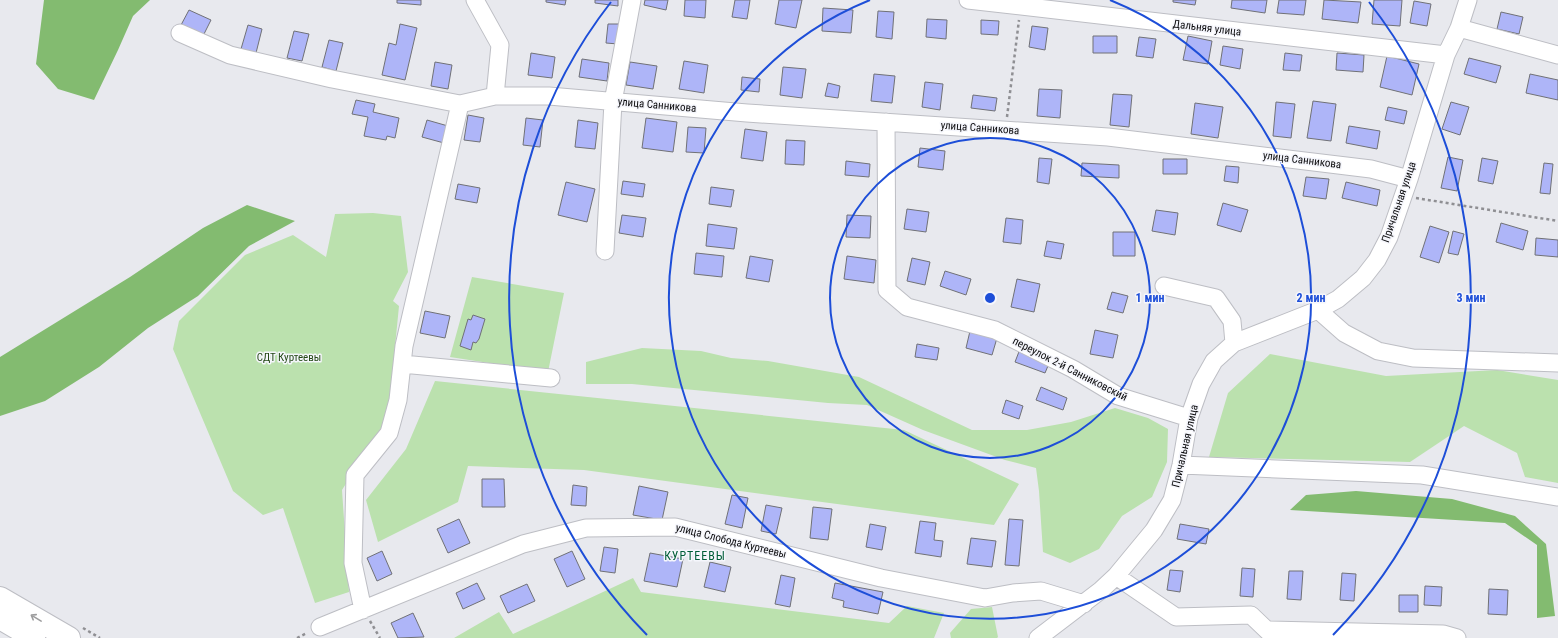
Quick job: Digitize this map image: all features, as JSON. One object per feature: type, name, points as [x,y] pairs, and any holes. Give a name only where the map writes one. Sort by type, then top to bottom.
[{"type":"highway","points":[[0,598],[69,638]]},
{"type":"highway","points":[[0,618],[34,638]]},
{"type":"street","points":[[475,0],[500,45],[495,96]]},
{"type":"street","points":[[604,252],[612,102],[632,0]]},
{"type":"street","name":"Дальняя улица","points":[[968,0],[1446,55]]},
{"type":"street","name":"Причальная улица","points":[[1038,638],[1084,604],[1116,576],[1154,530],[1172,500],[1181,465],[1189,418],[1201,384],[1214,361],[1234,343],[1318,310],[1338,299],[1363,278],[1377,260],[1389,237],[1409,179],[1446,55],[1459,28],[1468,0]]},
{"type":"street","points":[[1459,28],[1558,55]]},
{"type":"street","points":[[180,33],[230,55],[332,79],[460,104],[404,346],[398,400],[389,433],[355,475],[353,563],[363,610]]},
{"type":"street","name":"улица Санникова","points":[[460,104],[495,96],[549,96],[612,102],[1108,137],[1371,169],[1409,179]]},
{"type":"street","name":"переулок 2-й Санниковский","points":[[886,122],[887,290],[907,307],[995,330],[1073,369],[1118,396],[1189,418]]},
{"type":"street","points":[[1164,286],[1216,298],[1232,321],[1234,343]]},
{"type":"street","points":[[1318,310],[1344,333],[1378,351],[1412,358],[1558,363]]},
{"type":"street","points":[[402,364],[551,378]]},
{"type":"street","points":[[1181,465],[1422,475],[1558,498]]},
{"type":"street","name":"улица Слобода Куртеевы","points":[[320,627],[523,544],[586,528],[675,527],[881,578],[985,598],[1013,593],[1041,591],[1084,604]]},
{"type":"street","points":[[1116,576],[1176,617],[1251,615],[1272,634],[1442,634],[1457,638]]},
{"type":"street","points":[[1052,638],[1084,604]]},
{"type":"path","points":[[1006,130],[1020,6]]},
{"type":"path","points":[[1402,196],[1558,221]]},
{"type":"green space","points":[[44,0],[150,0],[133,16],[94,100],[58,89],[36,64]]},
{"type":"green space","points":[[247,205],[295,221],[249,246],[198,296],[148,328],[99,367],[45,401],[0,416],[0,357],[130,277],[203,228]]},
{"type":"green space","name":"СДТ Куртеевы","points":[[373,213],[401,216],[408,272],[393,301],[399,306],[388,417],[342,490],[349,592],[315,603],[283,508],[263,515],[233,491],[173,349],[179,321],[245,255],[293,235],[326,257],[335,214]]},
{"type":"green space","points":[[472,277],[564,293],[548,372],[450,357]]},
{"type":"green space","points":[[642,348],[701,351],[731,358],[768,361],[859,377],[972,430],[1027,430],[1071,422],[1115,408],[1148,418],[1168,429],[1167,462],[1152,497],[1122,516],[1099,549],[1070,563],[1043,552],[1036,468],[1005,460],[923,430],[867,405],[828,403],[632,384],[586,384],[586,362]]},
{"type":"green space","points":[[1270,354],[1386,376],[1497,370],[1558,380],[1558,483],[1525,477],[1517,453],[1464,426],[1410,462],[1209,457],[1228,393]]},
{"type":"green space","points":[[435,381],[904,430],[1019,484],[994,525],[584,470],[468,466],[458,502],[378,542],[366,500],[406,449]]},
{"type":"green space","points":[[1356,491],[1452,499],[1515,516],[1546,544],[1555,616],[1537,618],[1537,545],[1505,523],[1290,510],[1306,495]]},
{"type":"green space","points":[[633,578],[641,592],[889,623],[907,606],[944,613],[934,638],[454,638],[499,612],[513,634]]},
{"type":"green space","points":[[992,607],[997,638],[951,638],[950,633],[971,609]]},
{"type":"building","points":[[397,0],[421,0],[421,5],[397,3]]},
{"type":"building","points":[[546,0],[566,0],[565,5],[546,2]]},
{"type":"building","points":[[595,0],[618,0],[618,6],[595,3]]},
{"type":"building","points":[[645,0],[668,0],[666,10],[644,5]]},
{"type":"building","points":[[685,0],[706,0],[705,18],[684,16]]},
{"type":"building","points":[[735,0],[750,0],[747,19],[732,17]]},
{"type":"building","points":[[779,0],[802,0],[796,28],[775,24]]},
{"type":"building","points":[[1173,0],[1196,0],[1195,5],[1173,2]]},
{"type":"building","points":[[1232,0],[1267,0],[1265,13],[1231,8]]},
{"type":"building","points":[[1279,0],[1306,0],[1304,15],[1277,13]]},
{"type":"building","points":[[1324,0],[1361,2],[1358,23],[1322,19]]},
{"type":"building","points":[[1374,0],[1402,0],[1400,26],[1372,24]]},
{"type":"building","points":[[1414,1],[1431,4],[1427,26],[1410,23]]},
{"type":"building","points":[[823,8],[853,10],[851,33],[822,31]]},
{"type":"building","points":[[189,10],[211,20],[203,36],[181,25]]},
{"type":"building","points":[[878,11],[894,12],[892,39],[876,37]]},
{"type":"building","points":[[1501,12],[1523,17],[1519,34],[1497,29]]},
{"type":"building","points":[[927,19],[947,20],[946,39],[926,37]]},
{"type":"building","points":[[981,20],[999,21],[998,35],[981,34]]},
{"type":"building","points":[[400,24],[417,28],[405,80],[382,75],[389,43],[396,45]]},
{"type":"building","points":[[608,24],[619,24],[618,44],[606,43]]},
{"type":"building","points":[[248,25],[262,29],[256,53],[241,49]]},
{"type":"building","points":[[1032,26],[1048,28],[1045,50],[1029,47]]},
{"type":"building","points":[[294,31],[309,34],[302,61],[287,58]]},
{"type":"building","points":[[1093,36],[1117,36],[1117,53],[1093,53]]},
{"type":"building","points":[[1188,36],[1212,41],[1208,64],[1183,60]]},
{"type":"building","points":[[1139,37],[1156,39],[1153,58],[1136,56]]},
{"type":"building","points":[[329,40],[343,43],[336,71],[322,67]]},
{"type":"building","points":[[1223,46],[1243,49],[1240,69],[1220,65]]},
{"type":"building","points":[[531,53],[555,57],[552,78],[528,75]]},
{"type":"building","points":[[1285,53],[1302,55],[1300,71],[1283,70]]},
{"type":"building","points":[[1337,53],[1364,55],[1363,72],[1336,70]]},
{"type":"building","points":[[1387,56],[1419,64],[1412,95],[1380,87]]},
{"type":"building","points":[[1469,58],[1501,66],[1496,83],[1464,74]]},
{"type":"building","points":[[582,59],[609,63],[607,81],[579,77]]},
{"type":"building","points":[[684,61],[708,65],[704,93],[679,89]]},
{"type":"building","points":[[435,62],[452,65],[448,89],[431,86]]},
{"type":"building","points":[[630,62],[657,66],[653,89],[626,85]]},
{"type":"building","points":[[783,67],[806,69],[802,98],[780,95]]},
{"type":"building","points":[[874,74],[895,76],[892,103],[871,101]]},
{"type":"building","points":[[1530,74],[1558,80],[1558,100],[1526,93]]},
{"type":"building","points":[[742,77],[760,79],[759,92],[741,90]]},
{"type":"building","points":[[925,82],[943,84],[940,110],[922,107]]},
{"type":"building","points":[[828,83],[840,86],[838,98],[825,96]]},
{"type":"building","points":[[1039,89],[1062,90],[1060,118],[1037,116]]},
{"type":"building","points":[[1113,94],[1132,95],[1129,127],[1110,125]]},
{"type":"building","points":[[973,95],[997,98],[995,111],[971,108]]},
{"type":"building","points":[[356,100],[375,104],[373,112],[399,118],[395,138],[387,136],[386,140],[364,136],[368,117],[352,114]]},
{"type":"building","points":[[1313,101],[1336,104],[1331,141],[1307,138]]},
{"type":"building","points":[[1276,102],[1295,104],[1291,138],[1273,136]]},
{"type":"building","points":[[1451,102],[1469,107],[1460,135],[1442,129]]},
{"type":"building","points":[[1195,103],[1223,107],[1218,138],[1191,134]]},
{"type":"building","points":[[1388,107],[1407,111],[1404,124],[1385,120]]},
{"type":"building","points":[[468,115],[484,118],[480,142],[464,140]]},
{"type":"building","points":[[526,118],[543,120],[540,147],[523,145]]},
{"type":"building","points":[[646,118],[677,122],[673,152],[642,148]]},
{"type":"building","points":[[427,120],[448,126],[444,143],[422,137]]},
{"type":"building","points":[[578,120],[598,123],[595,149],[575,147]]},
{"type":"building","points":[[1349,126],[1380,131],[1377,149],[1346,143]]},
{"type":"building","points":[[688,127],[706,128],[704,153],[686,152]]},
{"type":"building","points":[[745,129],[767,132],[763,161],[741,158]]},
{"type":"building","points":[[786,140],[805,141],[804,165],[785,164]]},
{"type":"building","points":[[920,148],[945,151],[943,170],[918,167]]},
{"type":"building","points":[[1448,157],[1463,160],[1457,191],[1441,188]]},
{"type":"building","points":[[1039,158],[1052,159],[1049,184],[1037,182]]},
{"type":"building","points":[[1482,158],[1498,161],[1493,184],[1478,181]]},
{"type":"building","points":[[1163,159],[1187,159],[1187,174],[1163,174]]},
{"type":"building","points":[[846,161],[870,164],[869,177],[845,175]]},
{"type":"building","points":[[1082,163],[1119,165],[1119,178],[1081,176]]},
{"type":"building","points":[[1544,163],[1553,164],[1550,194],[1540,193]]},
{"type":"building","points":[[1226,166],[1239,167],[1238,183],[1224,181]]},
{"type":"building","points":[[1306,177],[1329,179],[1326,199],[1303,196]]},
{"type":"building","points":[[623,181],[645,184],[643,197],[621,194]]},
{"type":"building","points":[[566,182],[595,189],[587,222],[558,215]]},
{"type":"building","points":[[1346,182],[1380,190],[1377,206],[1342,198]]},
{"type":"building","points":[[458,184],[480,188],[477,203],[455,199]]},
{"type":"building","points":[[711,187],[734,190],[731,207],[709,204]]},
{"type":"building","points":[[1223,203],[1248,210],[1241,232],[1217,225]]},
{"type":"building","points":[[907,209],[929,212],[926,232],[904,229]]},
{"type":"building","points":[[1156,210],[1178,213],[1175,235],[1152,231]]},
{"type":"building","points":[[622,215],[646,218],[643,237],[619,233]]},
{"type":"building","points":[[847,215],[871,216],[870,238],[846,237]]},
{"type":"building","points":[[1006,218],[1023,220],[1021,244],[1003,242]]},
{"type":"building","points":[[1501,223],[1528,231],[1523,250],[1496,242]]},
{"type":"building","points":[[708,224],[737,228],[734,249],[706,246]]},
{"type":"building","points":[[1430,226],[1449,232],[1439,263],[1420,257]]},
{"type":"building","points":[[1453,231],[1464,234],[1458,255],[1448,253]]},
{"type":"building","points":[[1113,232],[1135,232],[1135,256],[1113,256]]},
{"type":"building","points":[[1536,238],[1558,240],[1558,257],[1535,255]]},
{"type":"building","points":[[1047,241],[1064,244],[1061,259],[1044,256]]},
{"type":"building","points":[[696,253],[724,256],[722,277],[694,274]]},
{"type":"building","points":[[750,256],[773,260],[769,282],[746,278]]},
{"type":"building","points":[[847,256],[876,260],[874,283],[844,279]]},
{"type":"building","points":[[912,258],[930,262],[925,285],[907,281]]},
{"type":"building","points":[[945,271],[971,279],[966,295],[940,286]]},
{"type":"building","points":[[1017,279],[1040,284],[1034,312],[1011,307]]},
{"type":"building","points":[[1112,292],[1128,296],[1123,313],[1107,309]]},
{"type":"building","points":[[425,311],[450,316],[445,338],[420,333]]},
{"type":"building","points":[[473,315],[485,319],[479,339],[476,343],[473,342],[471,350],[460,346],[468,319],[471,320]]},
{"type":"building","points":[[1095,330],[1118,335],[1113,358],[1090,354]]},
{"type":"building","points":[[970,331],[997,338],[992,355],[966,348]]},
{"type":"building","points":[[917,344],[939,348],[937,360],[915,357]]},
{"type":"building","points":[[1020,349],[1050,361],[1045,373],[1015,362]]},
{"type":"building","points":[[1041,387],[1067,398],[1063,410],[1036,400]]},
{"type":"building","points":[[1006,400],[1023,406],[1019,419],[1002,413]]},
{"type":"building","points":[[482,479],[504,479],[505,507],[482,507]]},
{"type":"building","points":[[573,485],[587,487],[586,506],[571,505]]},
{"type":"building","points":[[639,486],[668,492],[662,520],[633,515]]},
{"type":"building","points":[[732,495],[748,498],[742,528],[725,524]]},
{"type":"building","points":[[766,505],[782,508],[776,534],[761,531]]},
{"type":"building","points":[[813,507],[832,509],[828,540],[810,538]]},
{"type":"building","points":[[459,519],[470,543],[448,553],[437,529]]},
{"type":"building","points":[[1009,519],[1023,520],[1019,566],[1005,565]]},
{"type":"building","points":[[920,521],[936,523],[934,540],[943,541],[941,557],[915,553]]},
{"type":"building","points":[[870,524],[886,527],[882,550],[866,547]]},
{"type":"building","points":[[1180,524],[1209,529],[1206,544],[1177,539]]},
{"type":"building","points":[[971,538],[996,541],[992,567],[967,564]]},
{"type":"building","points":[[604,547],[618,549],[615,573],[600,571]]},
{"type":"building","points":[[382,551],[392,574],[377,581],[367,558]]},
{"type":"building","points":[[572,551],[585,579],[567,587],[554,559]]},
{"type":"building","points":[[650,553],[683,559],[677,587],[644,581]]},
{"type":"building","points":[[710,562],[731,567],[725,592],[704,587]]},
{"type":"building","points":[[1242,568],[1255,569],[1253,597],[1240,596]]},
{"type":"building","points":[[1170,570],[1183,571],[1180,592],[1167,590]]},
{"type":"building","points":[[1289,571],[1303,571],[1301,600],[1287,599]]},
{"type":"building","points":[[1342,573],[1356,574],[1354,601],[1340,600]]},
{"type":"building","points":[[781,575],[795,578],[790,607],[775,604]]},
{"type":"building","points":[[477,583],[485,599],[463,609],[456,593]]},
{"type":"building","points":[[835,583],[883,592],[878,614],[843,607],[844,601],[832,598]]},
{"type":"building","points":[[527,584],[535,601],[508,613],[500,596]]},
{"type":"building","points":[[1425,586],[1442,587],[1441,606],[1424,605]]},
{"type":"building","points":[[1489,589],[1508,590],[1507,615],[1488,614]]},
{"type":"building","points":[[1399,595],[1418,595],[1418,612],[1399,612]]},
{"type":"building","points":[[413,613],[424,637],[398,638],[391,623]]},
{"type":"district","name":"КУРТЕЕВЫ","points":[[695,556]]}]
